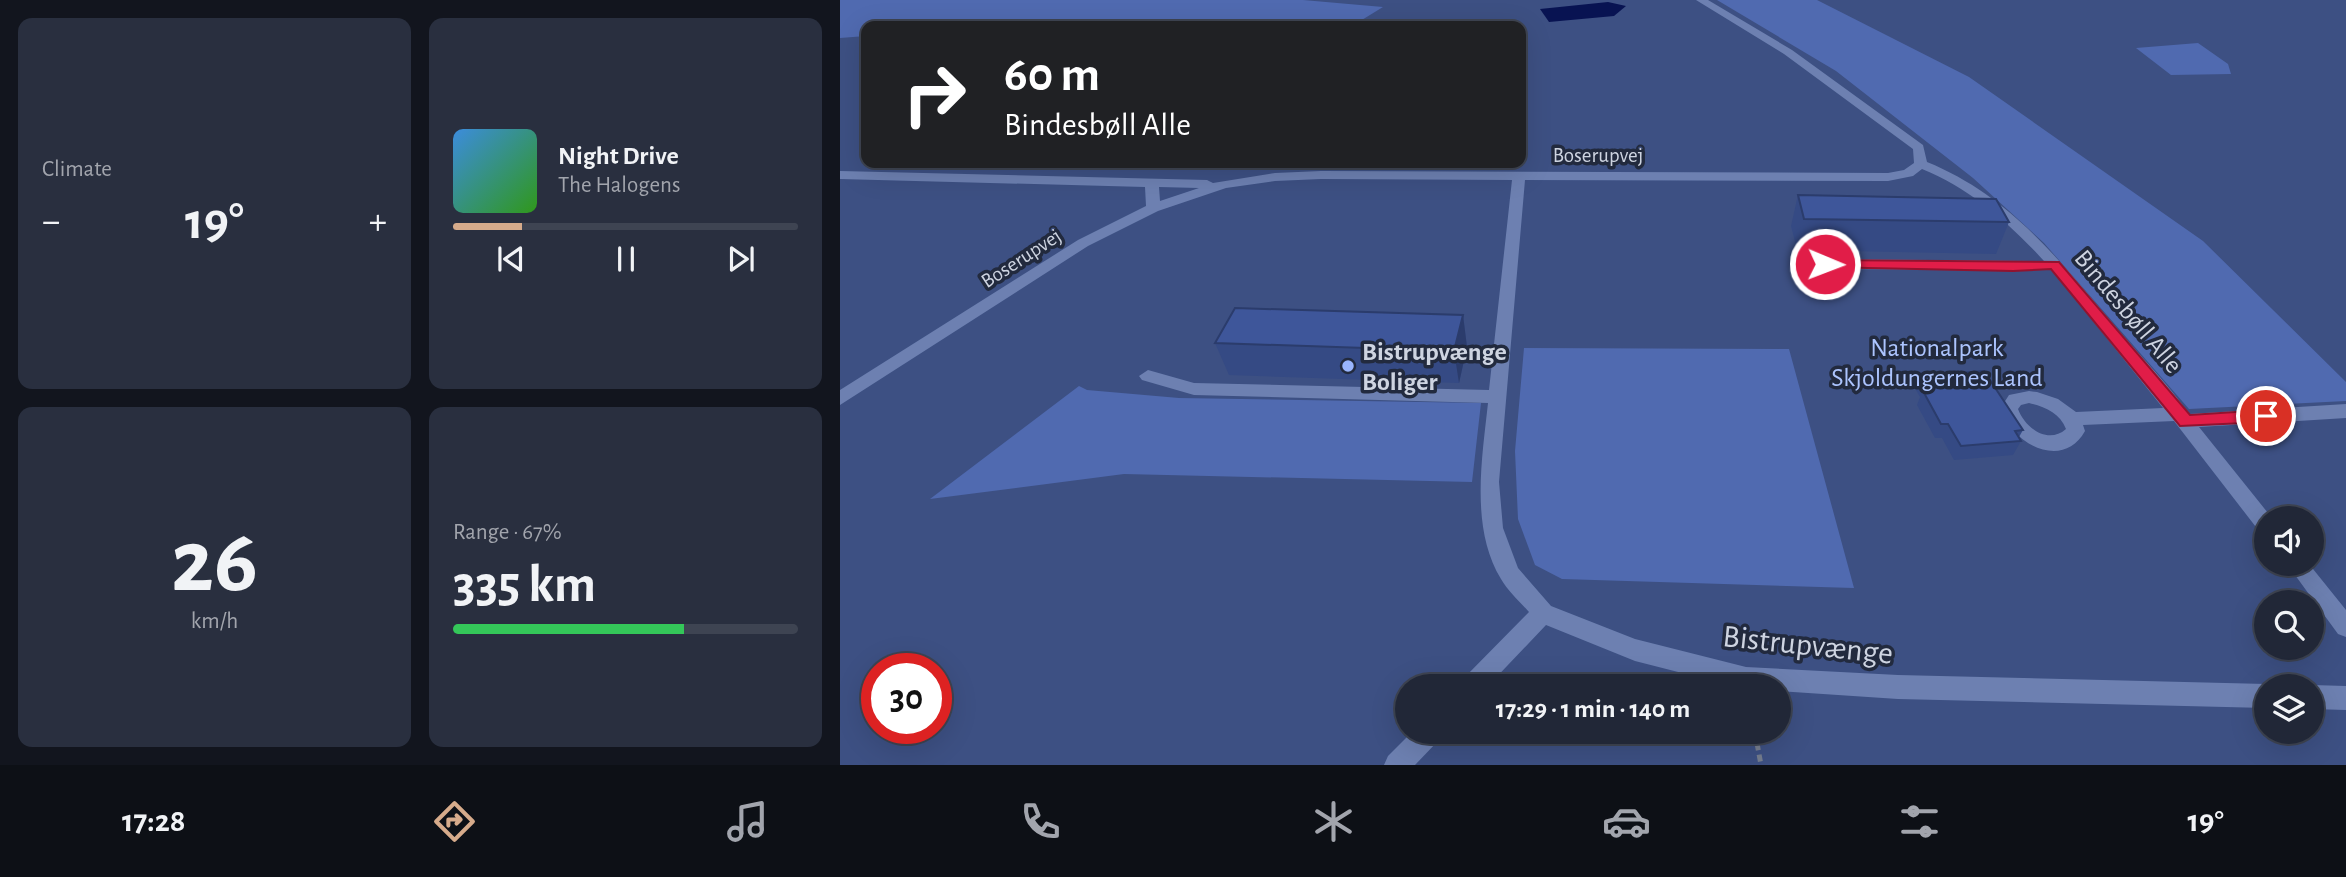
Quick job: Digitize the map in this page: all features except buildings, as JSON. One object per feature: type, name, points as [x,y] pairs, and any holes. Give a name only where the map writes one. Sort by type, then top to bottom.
[{"type":"street","points":[[1701,0],[1788,52],[1919,148],[1921,164]]},
{"type":"street","name":"Boserupvej","points":[[840,399],[1083,243],[1153,208],[1224,184],[1275,177],[1321,175],[1888,177],[1908,173],[1921,164]]},
{"type":"street","name":"Bindesbøll Alle","points":[[1921,164],[1950,176],[1996,204],[2055,264],[2254,510]]},
{"type":"street","points":[[840,175],[1224,184]]},
{"type":"street","name":"Bistrupvænge","points":[[1519,175],[1489,482],[1493,528],[1509,573],[1542,613],[1635,650],[1746,678],[1898,687],[2254,696]]},
{"type":"street","points":[[1152,183],[1153,208]]},
{"type":"street","points":[[1825,264],[2013,267],[2055,264]]},
{"type":"street","points":[[1148,376],[1194,388],[1498,397]]},
{"type":"street","points":[[2073,419],[2182,418],[2346,411]]},
{"type":"street","points":[[2306,576],[2346,627]]},
{"type":"street","points":[[1484,674],[1542,613]]},
{"type":"street","points":[[2324,697],[2346,698]]},
{"type":"street","points":[[1397,765],[1417,744]]},
{"type":"path","points":[[1757,744],[1761,765]]},
{"type":"green space","name":"Nationalpark Skjoldungernes Land","points":[[840,0],[2346,0],[2346,765],[840,765]]},
{"type":"shaded area","points":[[840,0],[1303,0],[1383,7],[1360,21],[861,21],[861,36],[840,38]]},
{"type":"shaded area","points":[[1717,0],[1817,0],[1969,77],[2203,241],[2346,382],[2346,401],[2189,409],[2044,243],[1973,178],[1836,71]]},
{"type":"shaded area","points":[[1608,2],[1626,6],[1614,16],[1549,22],[1540,9]]},
{"type":"shaded area","points":[[2198,43],[2228,64],[2231,74],[2171,75],[2136,48]]},
{"type":"shaded area","points":[[1524,348],[1789,349],[1854,588],[1562,579],[1535,565],[1518,519],[1515,451]]},
{"type":"shaded area","points":[[1079,386],[1087,390],[1179,398],[1481,403],[1472,482],[1124,474],[930,499]]},
{"type":"place","name":"Bistrupvænge Boliger","points":[[1348,366]]},
{"type":"route","points":[[1825,264],[2013,267],[2055,264],[2186,421],[2266,416]]}]
